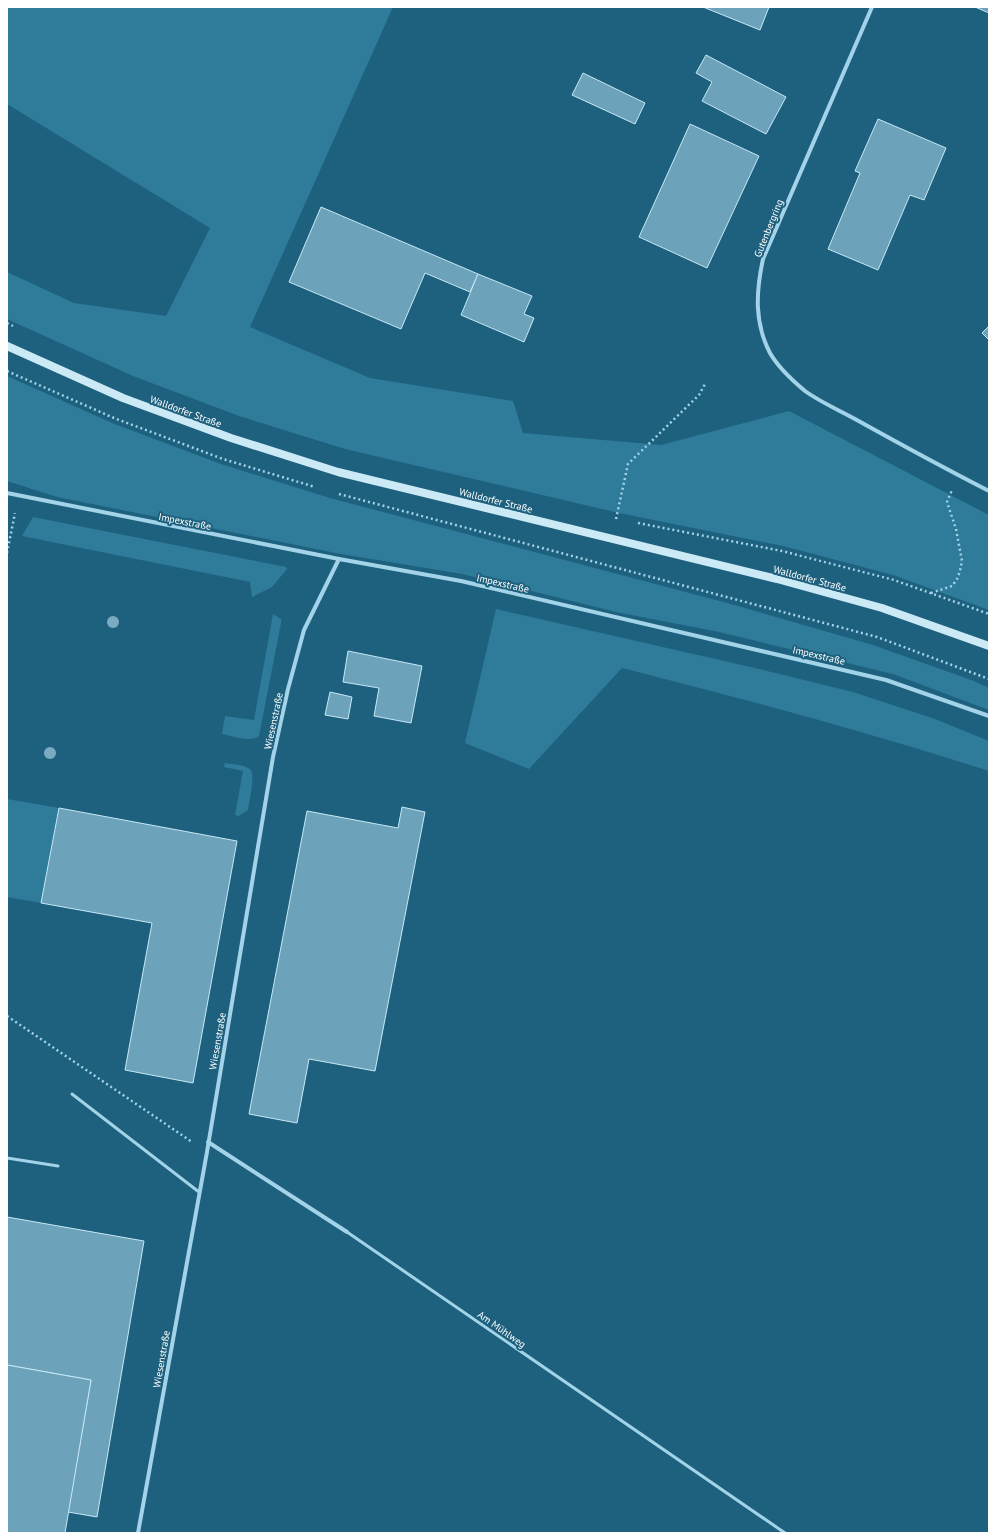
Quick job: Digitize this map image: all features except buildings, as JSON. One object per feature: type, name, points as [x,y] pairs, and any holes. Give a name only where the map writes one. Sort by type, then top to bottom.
[{"type":"street","name":"Gutenbergring","points":[[872,7],[763,259],[758,284],[757,311],[761,332],[771,354],[786,373],[806,391],[959,476],[989,491]]},
{"type":"street","name":"Walldorfer Straße","points":[[7,346],[123,398],[231,438],[338,472],[777,579],[882,608],[989,646]]},
{"type":"street","name":"Impexstraße","points":[[7,493],[339,559],[461,581],[886,680],[968,707],[989,716]]},
{"type":"street","name":"Wiesenstraße","points":[[138,1533],[207,1152],[273,757],[288,689],[304,630],[339,559]]},
{"type":"street","name":"Am Mühlweg","points":[[208,1142],[347,1232]]},
{"type":"lane","points":[[72,1094],[199,1192]]},
{"type":"lane","points":[[7,1158],[58,1166]]},
{"type":"lane","name":"Am Mühlweg","points":[[347,1232],[784,1533]]},
{"type":"path","points":[[7,323],[20,330]]},
{"type":"path","points":[[616,519],[628,464],[699,395],[705,384]]},
{"type":"path","points":[[931,593],[952,586],[957,580],[960,571],[962,560],[956,529],[947,502],[959,476]]},
{"type":"path","points":[[7,553],[17,496]]},
{"type":"path","points":[[608,517],[624,520]]},
{"type":"path","points":[[631,522],[782,551],[894,580],[989,614]]},
{"type":"path","points":[[7,1016],[207,1152]]},
{"type":"shaded area","points":[[7,7],[393,7],[250,327],[370,378],[513,401],[523,433],[661,445],[789,411],[989,515],[989,610],[893,575],[783,546],[619,513],[345,449],[239,416],[133,376],[7,319],[7,272],[74,303],[166,316],[210,228],[7,104]]},
{"type":"shaded area","points":[[7,376],[112,423],[221,464],[330,498],[731,604],[873,645],[974,681],[989,688],[989,710],[893,674],[719,632],[616,612],[462,574],[341,554],[57,497],[7,481]]},
{"type":"shaded area","points":[[33,517],[286,567],[287,569],[272,587],[252,597],[250,582],[22,536]]},
{"type":"shaded area","points":[[496,609],[853,692],[935,719],[989,741],[989,771],[806,716],[622,668],[529,769],[465,743]]},
{"type":"shaded area","points":[[273,614],[281,619],[281,623],[259,736],[246,739],[222,734],[225,716],[254,720]]},
{"type":"shaded area","points":[[225,763],[245,767],[250,769],[252,772],[251,795],[248,810],[239,816],[235,815],[243,771],[224,767]]},
{"type":"shaded area","points":[[7,799],[59,808],[41,903],[7,897]]}]
